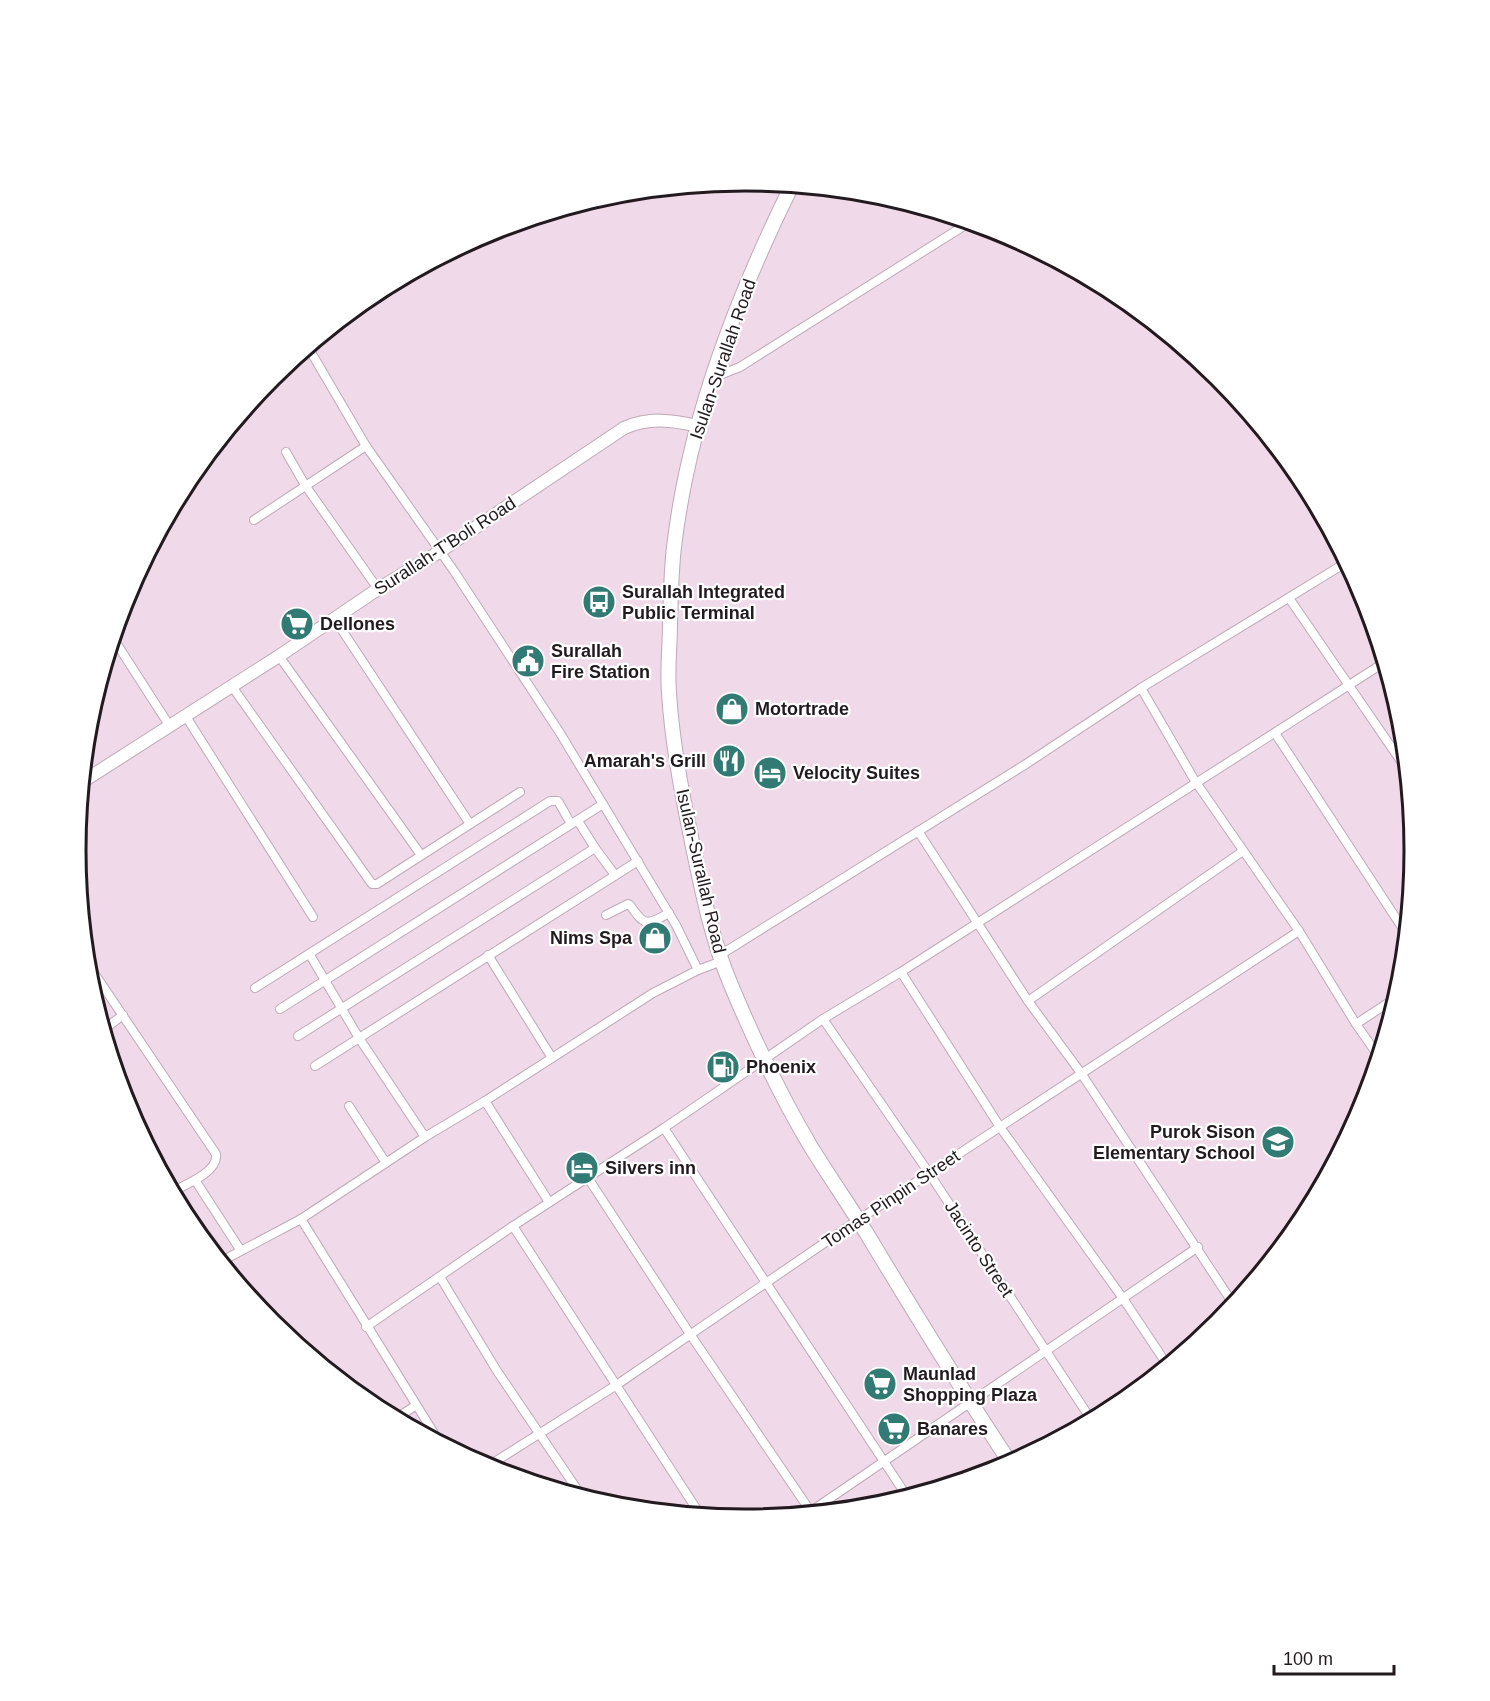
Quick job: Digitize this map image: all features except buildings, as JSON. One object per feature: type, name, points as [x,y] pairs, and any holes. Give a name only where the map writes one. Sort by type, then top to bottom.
[{"type":"highway","name":"Isulan-Surallah Road","points":[[789,192],[762,246],[712,378],[698,426],[674,548],[668,690],[679,784],[701,885],[721,958],[765,1059],[807,1140],[970,1403],[1006,1456]]},
{"type":"main road","name":"Surallah-T'Boli Road","points":[[90,777],[279,656],[378,589],[439,552],[624,428],[638,422],[652,420],[679,421],[698,426]]},
{"type":"street","points":[[712,378],[740,367],[961,228]]},
{"type":"street","points":[[312,354],[366,446],[454,571],[541,705],[638,861],[698,970]]},
{"type":"street","points":[[254,520],[366,446]]},
{"type":"street","points":[[286,452],[305,485],[378,589]]},
{"type":"street","points":[[227,1258],[301,1220],[425,1137],[653,993],[721,958],[1141,688],[1340,567]]},
{"type":"street","points":[[1289,598],[1398,756]]},
{"type":"street","points":[[334,618],[470,824]]},
{"type":"street","points":[[118,646],[169,725]]},
{"type":"street","points":[[279,656],[421,855]]},
{"type":"street","points":[[366,1327],[824,1019],[1378,666]]},
{"type":"street","points":[[231,685],[370,883],[377,884],[520,792]]},
{"type":"street","points":[[1141,688],[1195,782],[1299,931],[1374,1049]]},
{"type":"street","points":[[185,715],[313,916]]},
{"type":"street","points":[[1275,733],[1400,925]]},
{"type":"street","points":[[255,988],[552,800],[558,801],[615,875]]},
{"type":"street","points":[[280,1009],[603,804]]},
{"type":"street","points":[[918,831],[976,924],[1028,1001],[1081,1073],[1229,1297]]},
{"type":"street","points":[[298,1036],[595,848]]},
{"type":"street","points":[[1028,1001],[1243,851]]},
{"type":"street","points":[[315,1066],[638,861]]},
{"type":"street","points":[[606,915],[628,904],[641,920],[647,923],[669,914]]},
{"type":"street","name":"Tomas Pinpin Street","points":[[496,1461],[615,1386],[858,1220],[1299,931]]},
{"type":"street","points":[[310,955],[359,1038],[425,1137]]},
{"type":"street","points":[[488,955],[552,1058]]},
{"type":"street","points":[[901,972],[1000,1127],[1122,1297],[1164,1359]]},
{"type":"street","points":[[98,978],[216,1154],[217,1161],[213,1167],[179,1188]]},
{"type":"street","points":[[1356,1024],[1386,1004]]},
{"type":"street","points":[[109,1025],[123,1015]]},
{"type":"street","name":"Jacinto Street","points":[[824,1019],[929,1173],[1087,1414]]},
{"type":"street","points":[[485,1101],[549,1202]]},
{"type":"street","points":[[349,1106],[386,1163]]},
{"type":"street","points":[[664,1128],[903,1491]]},
{"type":"street","points":[[588,1178],[805,1507]]},
{"type":"street","points":[[195,1180],[241,1251]]},
{"type":"street","points":[[301,1220],[432,1431]]},
{"type":"street","points":[[513,1226],[696,1508]]},
{"type":"street","points":[[820,1505],[1198,1247]]},
{"type":"street","points":[[440,1277],[497,1371],[576,1489]]},
{"type":"street","points":[[402,1414],[415,1406]]},
{"type":"place","name":"Surallah Integrated Public Terminal","points":[[599,602]]},
{"type":"place","name":"Dellones","points":[[297,624]]},
{"type":"place","name":"Surallah Fire Station","points":[[528,661]]},
{"type":"place","name":"Motortrade","points":[[732,709]]},
{"type":"place","name":"Amarah's Grill","points":[[729,761]]},
{"type":"place","name":"Velocity Suites","points":[[770,773]]},
{"type":"place","name":"Nims Spa","points":[[655,938]]},
{"type":"place","name":"Phoenix","points":[[723,1067]]},
{"type":"place","name":"Purok Sison Elementary School","points":[[1278,1142]]},
{"type":"place","name":"Silvers inn","points":[[582,1168]]},
{"type":"place","name":"Maunlad Shopping Plaza","points":[[880,1384]]},
{"type":"place","name":"Banares","points":[[894,1429]]}]
